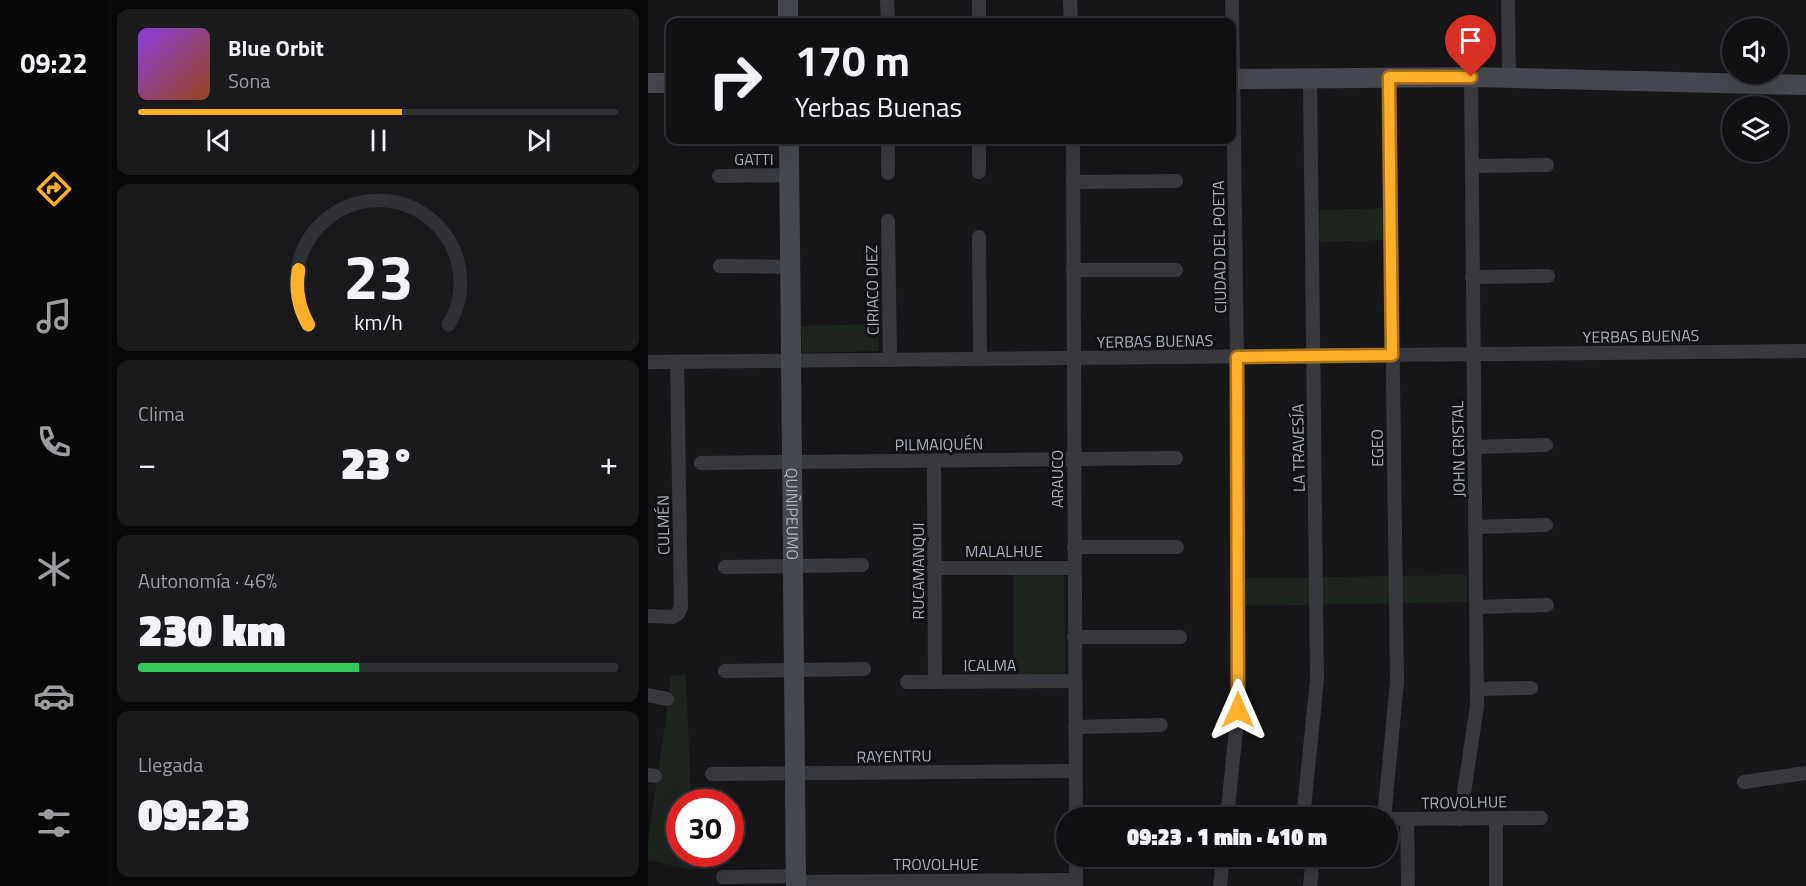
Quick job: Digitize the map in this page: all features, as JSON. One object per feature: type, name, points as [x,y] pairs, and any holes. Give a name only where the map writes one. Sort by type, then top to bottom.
[{"type":"street","points":[[788,0],[788,18]]},
{"type":"street","points":[[887,0],[888,18]]},
{"type":"street","points":[[979,0],[979,18]]},
{"type":"street","points":[[1070,0],[1071,18]]},
{"type":"street","name":"CIUDAD DEL POETA","points":[[1232,0],[1232,18]]},
{"type":"street","points":[[1508,0],[1509,78]]},
{"type":"street","name":"EGEO","points":[[1387,807],[1397,682],[1389,77]]},
{"type":"street","points":[[1236,79],[1471,77],[1806,85]]},
{"type":"street","name":"JOHN CRISTAL","points":[[1460,819],[1478,689],[1471,77]]},
{"type":"street","name":"LA TRAVESÍA","points":[[1304,807],[1317,680],[1310,78]]},
{"type":"street","points":[[648,83],[666,83]]},
{"type":"street","name":"QUIÑIPEUMO","points":[[789,144],[793,361],[796,882]]},
{"type":"street","points":[[888,144],[888,173]]},
{"type":"street","points":[[979,144],[980,172]]},
{"type":"street","name":"ARAUCO","points":[[1073,144],[1072,358],[1076,807]]},
{"type":"street","name":"CIUDAD DEL POETA","points":[[1228,807],[1238,710],[1237,357],[1233,144]]},
{"type":"street","points":[[1472,166],[1547,165]]},
{"type":"street","name":"GATTI","points":[[718,176],[790,176]]},
{"type":"street","points":[[1073,182],[1176,181]]},
{"type":"street","name":"CIRIACO DIEZ","points":[[888,221],[890,360]]},
{"type":"street","points":[[979,237],[981,359]]},
{"type":"street","points":[[720,266],[791,267]]},
{"type":"street","points":[[1073,270],[1176,270]]},
{"type":"street","points":[[1472,277],[1548,276]]},
{"type":"street","name":"YERBAS BUENAS","points":[[648,362],[1806,351]]},
{"type":"street","name":"CULMÉN","points":[[648,616],[672,616],[678,614],[681,607],[677,362]]},
{"type":"street","points":[[1474,447],[1546,445]]},
{"type":"street","name":"PILMAIQUÉN","points":[[702,463],[1176,458]]},
{"type":"street","name":"RUCAMANQUI","points":[[934,461],[935,682]]},
{"type":"street","points":[[1475,527],[1546,525]]},
{"type":"street","points":[[1074,548],[1177,547]]},
{"type":"street","points":[[725,567],[862,566]]},
{"type":"street","name":"MALALHUE","points":[[934,568],[1074,568]]},
{"type":"street","points":[[1476,607],[1547,605]]},
{"type":"street","points":[[1074,637],[1180,637]]},
{"type":"street","points":[[725,670],[864,669]]},
{"type":"street","name":"ICALMA","points":[[907,682],[1075,681]]},
{"type":"street","points":[[1478,689],[1531,687]]},
{"type":"street","points":[[648,695],[667,699]]},
{"type":"street","points":[[1075,727],[1161,725]]},
{"type":"street","name":"RAYENTRU","points":[[712,774],[1075,771]]},
{"type":"street","points":[[1744,782],[1806,773]]},
{"type":"street","points":[[1496,818],[1496,886]]},
{"type":"street","name":"TROVOLHUE","points":[[1398,819],[1541,818]]},
{"type":"street","points":[[1407,819],[1408,886]]},
{"type":"street","points":[[1076,867],[1076,883]]},
{"type":"street","points":[[1220,886],[1222,867]]},
{"type":"street","points":[[1310,886],[1313,867]]},
{"type":"street","name":"TROVOLHUE","points":[[723,877],[796,882],[1076,883]]},
{"type":"shaded area","points":[[1391,208],[1391,240],[1312,242],[1312,210]]},
{"type":"shaded area","points":[[878,324],[879,351],[802,353],[801,326]]},
{"type":"shaded area","points":[[1064,573],[1065,674],[1014,674],[1013,574]]},
{"type":"shaded area","points":[[1467,575],[1467,602],[1246,606],[1245,578]]},
{"type":"shaded area","points":[[686,674],[690,789],[666,789],[666,864],[648,860],[648,840],[671,676]]},
{"type":"route","points":[[1238,710],[1237,357],[1392,355],[1389,77],[1471,77]]}]
